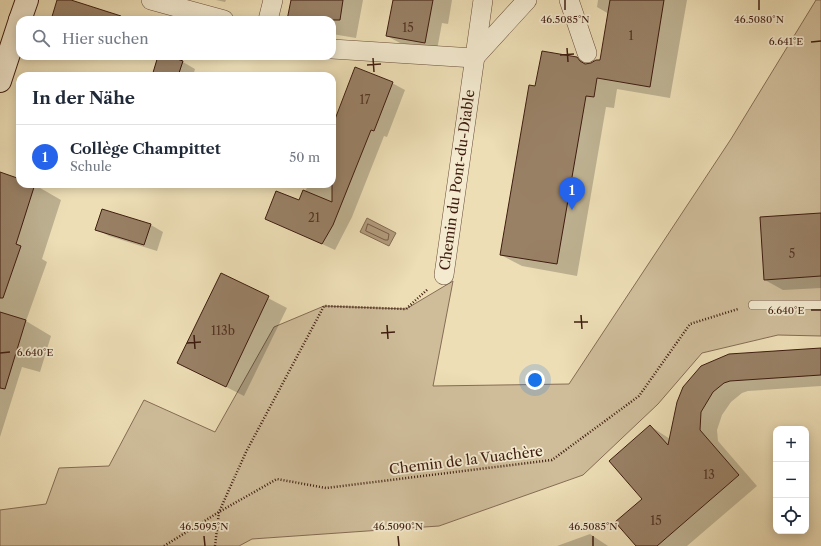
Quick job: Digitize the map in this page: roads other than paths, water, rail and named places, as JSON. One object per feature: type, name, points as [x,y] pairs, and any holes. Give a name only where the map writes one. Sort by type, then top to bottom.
[{"type":"street","points":[[21,16],[27,0]]},
{"type":"street","points":[[151,0],[209,16]]},
{"type":"street","points":[[269,16],[273,0]]},
{"type":"street","name":"Chemin du Pont-du-Diable","points":[[444,275],[483,0]]},
{"type":"street","points":[[336,49],[474,58],[528,0]]},
{"type":"street","points":[[569,0],[587,53]]},
{"type":"street","points":[[0,81],[16,32]]},
{"type":"lane","points":[[753,305],[821,305]]},
{"type":"water","points":[[367,218],[396,233],[389,246],[360,232]]},
{"type":"place","name":"Collège Champittet","points":[[572,210]]}]
